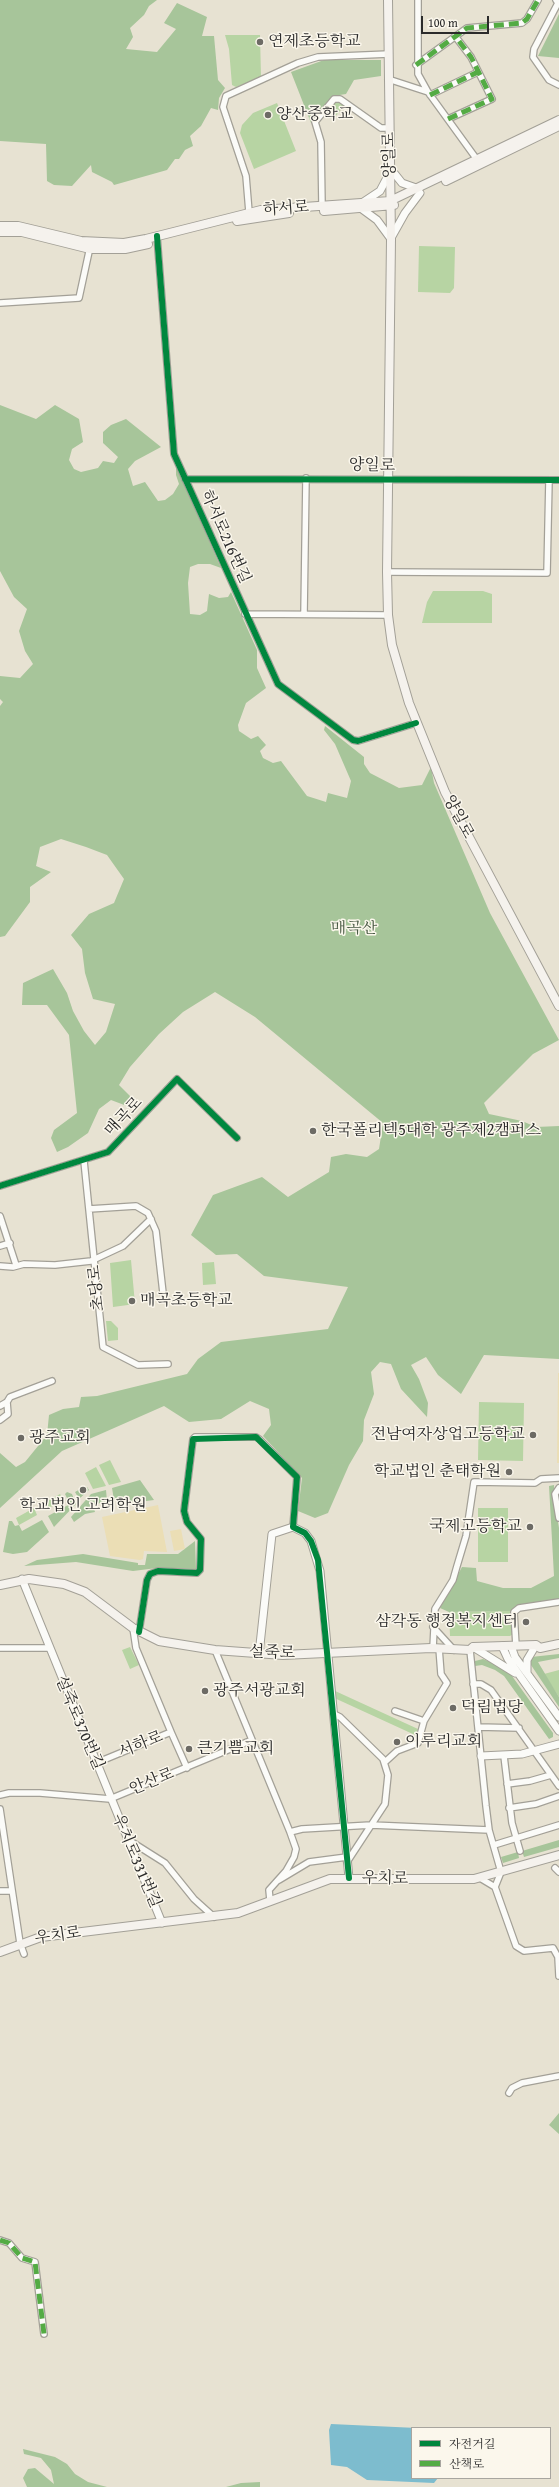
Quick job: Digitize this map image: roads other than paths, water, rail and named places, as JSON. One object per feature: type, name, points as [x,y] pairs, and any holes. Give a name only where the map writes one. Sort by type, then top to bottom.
[{"type":"main road","name":"양일로","points":[[388,0],[391,239],[387,572],[388,615],[397,664],[416,723],[444,792],[559,1006]]},
{"type":"main road","name":"하서로","points":[[479,162],[559,120]]},
{"type":"main road","name":"하서로","points":[[0,232],[22,232],[90,245],[158,239],[264,216],[390,204],[559,126]]},
{"type":"main road","name":"하서로","points":[[158,239],[249,212],[322,206],[362,206]]},
{"type":"main road","name":"하서로","points":[[0,226],[18,226],[90,245]]},
{"type":"main road","name":"설죽로","points":[[0,1585],[22,1580],[56,1582],[74,1587],[90,1596],[136,1630],[172,1645],[215,1650],[258,1654],[327,1654],[436,1648],[454,1650],[536,1645],[540,1648],[559,1644]]},
{"type":"main road","name":"우치로","points":[[0,1952],[20,1943],[40,1938],[238,1913],[322,1880],[349,1878],[452,1880],[480,1878],[559,1855]]},
{"type":"street","points":[[418,0],[416,65],[418,74],[429,94],[479,162]]},
{"type":"street","points":[[416,65],[467,28],[522,22],[527,19],[538,0]]},
{"type":"street","points":[[556,0],[558,3],[534,49],[534,57],[549,80],[559,84]]},
{"type":"street","points":[[448,119],[492,99],[478,72],[455,36]]},
{"type":"street","points":[[249,212],[246,176],[223,107],[226,96],[298,64],[318,57],[389,54]]},
{"type":"street","points":[[388,79],[429,94],[478,72]]},
{"type":"street","points":[[322,206],[321,142],[315,122],[334,99],[340,99],[381,128],[389,128]]},
{"type":"street","points":[[390,168],[402,183],[419,191],[391,239],[377,220],[362,206],[380,191],[388,179],[390,168]]},
{"type":"street","name":"하서로216번길","points":[[158,239],[174,454],[245,614],[278,684],[353,740],[358,741],[416,723]]},
{"type":"street","points":[[0,303],[79,298],[90,245]]},
{"type":"street","points":[[304,614],[306,478]]},
{"type":"street","name":"양일로","points":[[185,479],[306,478],[559,480]]},
{"type":"street","points":[[387,572],[547,573],[549,480]]},
{"type":"street","points":[[245,614],[388,615]]},
{"type":"street","name":"매곡로","points":[[0,1186],[84,1161],[108,1152],[177,1079],[237,1138]]},
{"type":"street","name":"초당로","points":[[84,1161],[104,1347],[138,1365],[168,1364]]},
{"type":"street","points":[[88,1209],[136,1206],[144,1210],[151,1219],[156,1231],[163,1294]]},
{"type":"street","points":[[0,1216],[16,1265]]},
{"type":"street","points":[[0,1266],[55,1265],[94,1260],[128,1243],[151,1219]]},
{"type":"street","points":[[0,1246],[10,1243]]},
{"type":"street","points":[[0,1420],[8,1414],[8,1402],[10,1397],[52,1381]]},
{"type":"street","points":[[0,1406],[8,1402]]},
{"type":"street","points":[[171,1732],[136,1648],[136,1630],[146,1580],[150,1574],[158,1571],[198,1573],[200,1570],[201,1539],[187,1522],[184,1511],[193,1439],[256,1437],[259,1439],[297,1477],[293,1527]]},
{"type":"street","points":[[385,1762],[397,1751],[418,1743],[424,1720],[447,1683],[440,1674],[432,1626],[435,1609],[453,1580],[461,1551],[474,1482],[535,1483],[541,1479],[559,1478]]},
{"type":"street","points":[[559,1488],[555,1494],[559,1514]]},
{"type":"street","points":[[258,1654],[272,1534],[293,1527],[305,1533],[311,1541],[318,1560],[349,1878]]},
{"type":"street","name":"설죽로370번길","points":[[22,1580],[48,1648],[110,1799]]},
{"type":"street","points":[[559,1602],[519,1608],[514,1612],[513,1646],[516,1657],[559,1717]]},
{"type":"street","points":[[432,1626],[454,1650]]},
{"type":"street","points":[[527,1673],[526,1660],[536,1645]]},
{"type":"street","points":[[502,1646],[522,1678],[559,1731]]},
{"type":"street","points":[[0,1648],[48,1648]]},
{"type":"street","points":[[472,1649],[522,1678]]},
{"type":"street","points":[[472,1649],[473,1684],[489,1830],[502,1872],[495,1887]]},
{"type":"street","points":[[215,1650],[290,1832],[295,1852],[289,1866],[269,1890],[270,1900]]},
{"type":"street","points":[[473,1684],[487,1686],[519,1728],[559,1786]]},
{"type":"street","points":[[395,1711],[424,1720]]},
{"type":"street","points":[[334,1714],[343,1720],[385,1762],[387,1798],[385,1804],[347,1860]]},
{"type":"street","points":[[478,1726],[519,1728]]},
{"type":"street","name":"서하로","points":[[96,1763],[171,1732],[187,1768]]},
{"type":"street","name":"안산로","points":[[0,1795],[9,1792],[40,1793],[110,1799],[252,1740]]},
{"type":"street","points":[[481,1756],[504,1756],[535,1751],[559,1744]]},
{"type":"street","points":[[504,1756],[509,1808],[520,1850]]},
{"type":"street","points":[[507,1784],[530,1781],[551,1775]]},
{"type":"street","points":[[509,1808],[536,1804],[559,1796]]},
{"type":"street","name":"우치로331번길","points":[[110,1799],[162,1923]]},
{"type":"street","points":[[0,1809],[3,1848],[12,1891],[20,1943],[24,1954]]},
{"type":"street","points":[[290,1832],[302,1828],[371,1825],[489,1830]]},
{"type":"street","points":[[494,1845],[559,1825]]},
{"type":"street","points":[[126,1838],[165,1864],[194,1899],[214,1917]]},
{"type":"street","points":[[278,1880],[309,1862],[347,1860]]},
{"type":"street","points":[[480,1878],[495,1887],[516,1946],[524,1951],[550,1947],[557,1949],[559,1976]]},
{"type":"street","points":[[0,1891],[12,1891]]},
{"type":"street","points":[[509,2093],[512,2088],[522,2082],[559,2076]]},
{"type":"street","points":[[0,2240],[9,2243],[22,2258],[35,2262],[44,2334]]},
{"type":"water","points":[[331,2424],[411,2428],[411,2479],[437,2479],[434,2483],[367,2480],[347,2467],[331,2465],[329,2430]]},
{"type":"place","name":"연제초등학교","points":[[260,42]]},
{"type":"place","name":"양산중학교","points":[[268,115]]},
{"type":"place","name":"한국폴리텍5대학 광주제2캠퍼스","points":[[313,1131]]},
{"type":"place","name":"매곡초등학교","points":[[132,1301]]},
{"type":"place","name":"전남여자상업고등학교","points":[[533,1435]]},
{"type":"place","name":"광주교회","points":[[21,1438]]},
{"type":"place","name":"학교법인 춘태학원","points":[[509,1472]]},
{"type":"place","name":"학교법인 고려학원","points":[[83,1490]]},
{"type":"place","name":"국제고등학교","points":[[530,1527]]},
{"type":"place","name":"삼각동 행정복지센터","points":[[526,1622]]},
{"type":"place","name":"광주서광교회","points":[[205,1691]]},
{"type":"place","name":"덕림법당","points":[[453,1708]]},
{"type":"place","name":"이루리교회","points":[[397,1742]]},
{"type":"place","name":"큰기쁨교회","points":[[189,1749]]},
{"type":"park label","name":"매곡산","points":[[354,929]]}]
